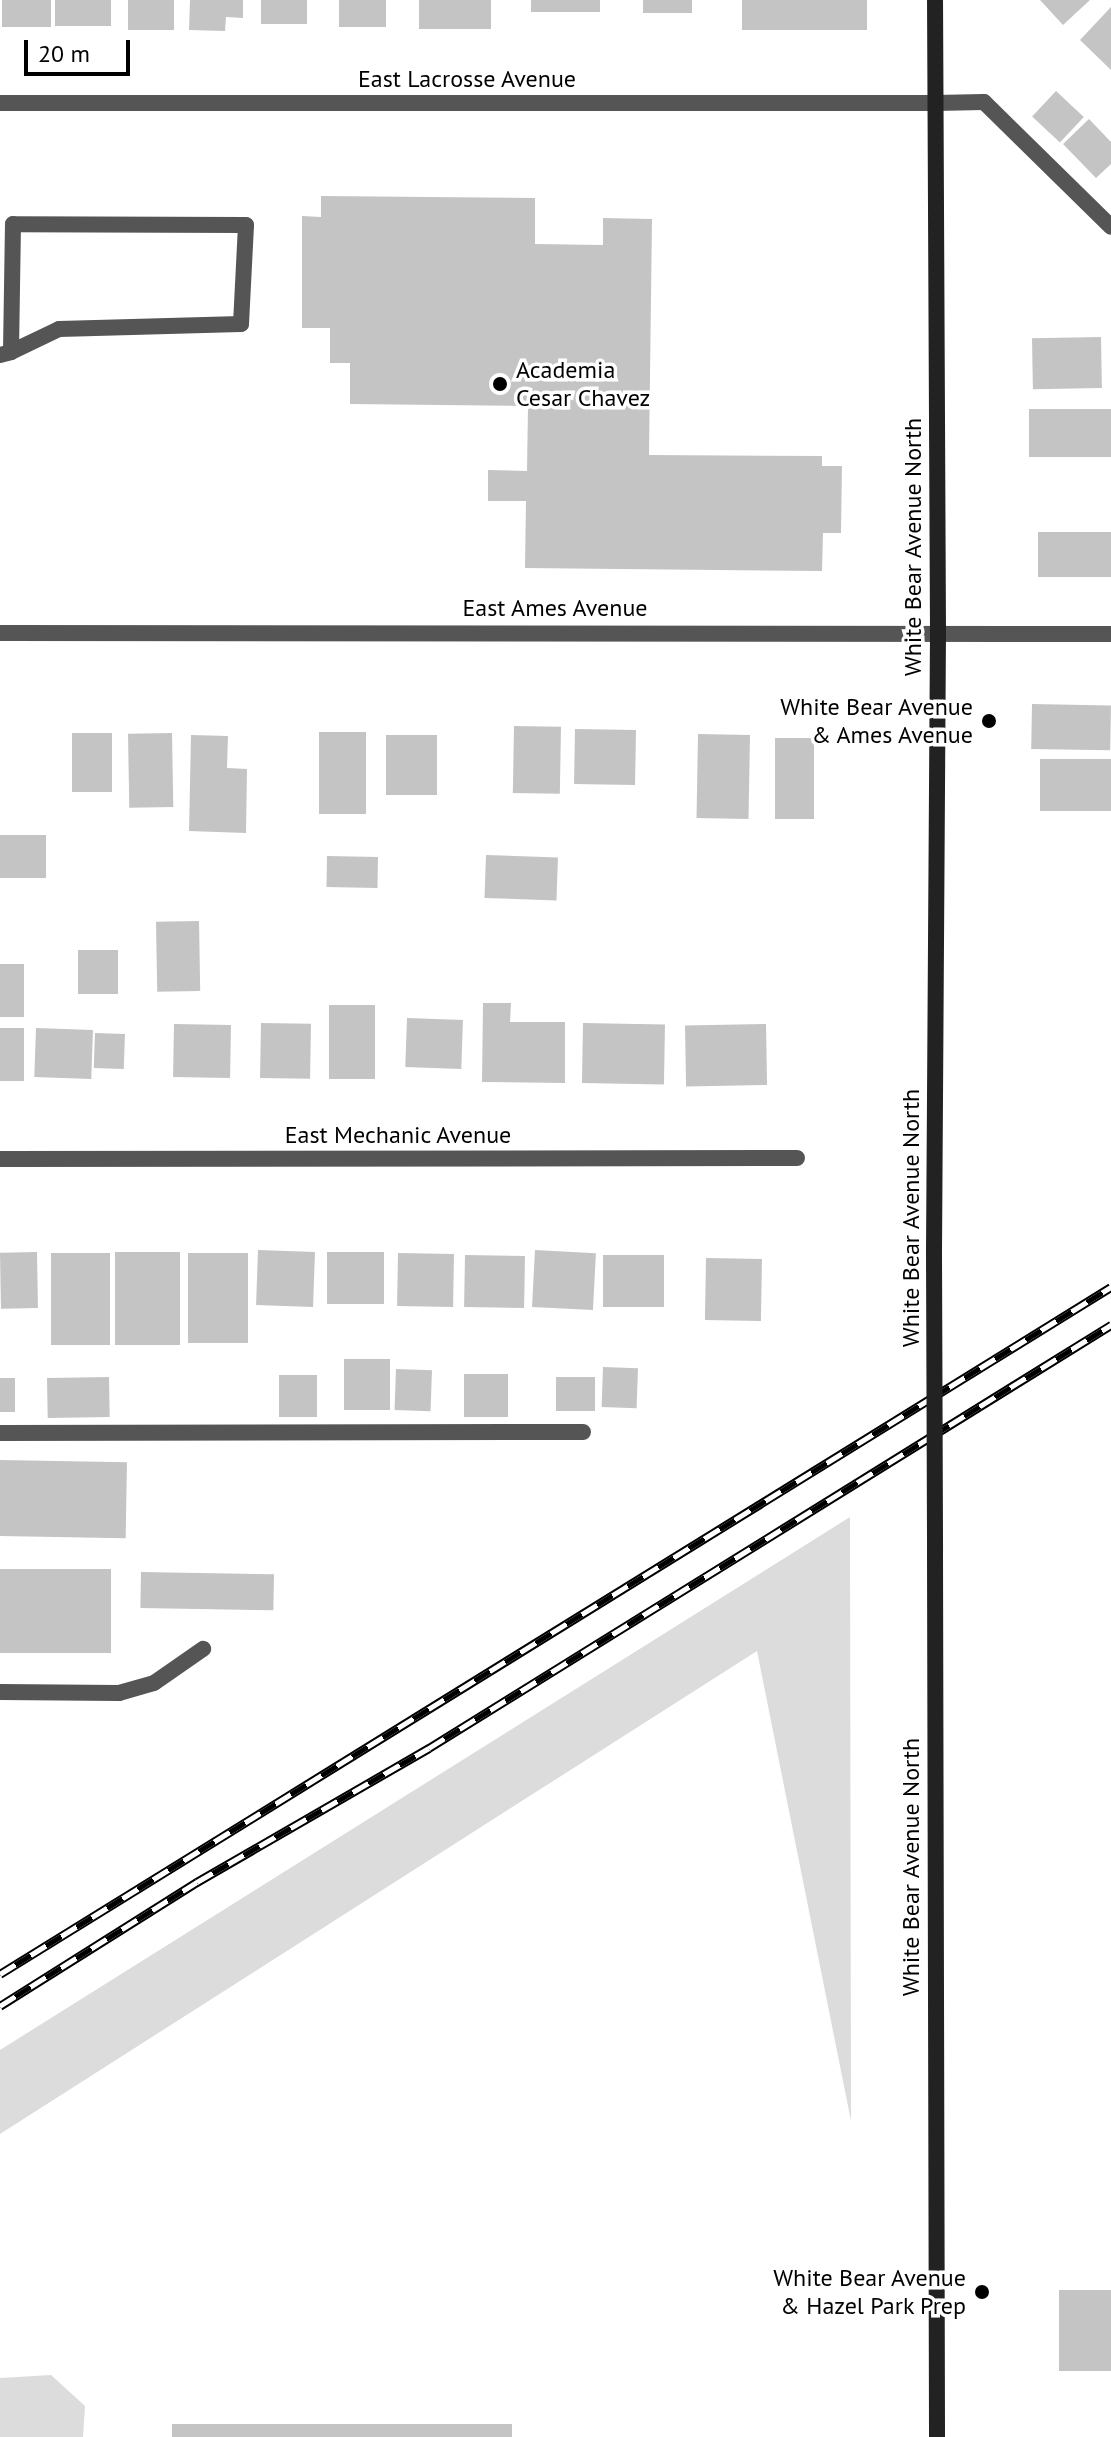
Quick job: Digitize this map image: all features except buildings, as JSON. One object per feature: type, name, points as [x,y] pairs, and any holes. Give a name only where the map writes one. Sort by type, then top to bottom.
[{"type":"main road","name":"White Bear Avenue North","points":[[935,0],[938,632],[934,1252],[937,2437]]},
{"type":"street","name":"East Lacrosse Avenue","points":[[0,103],[984,102],[1111,227]]},
{"type":"street","points":[[13,224],[246,225],[241,324],[59,329],[6,353],[13,224]]},
{"type":"street","name":"East Ames Avenue","points":[[0,633],[1111,634]]},
{"type":"street","name":"East Mechanic Avenue","points":[[0,1159],[797,1158]]},
{"type":"street","points":[[0,1433],[583,1432]]},
{"type":"street","points":[[0,1692],[119,1693],[154,1683],[203,1649]]},
{"type":"shaded area","points":[[850,1517],[851,2121],[757,1651],[0,2134],[0,2050]]},
{"type":"shaded area","points":[[51,2375],[85,2406],[83,2437],[0,2437],[0,2378]]},
{"type":"railway","points":[[0,1974],[1111,1287]]},
{"type":"railway","points":[[0,2006],[197,1882],[429,1748],[1111,1325]]},
{"type":"place","name":"Academia Cesar Chavez","points":[[500,384]]},
{"type":"place","name":"White Bear Avenue & Ames Avenue","points":[[989,721]]},
{"type":"place","name":"White Bear Avenue & Hazel Park Prep","points":[[982,2292]]}]
